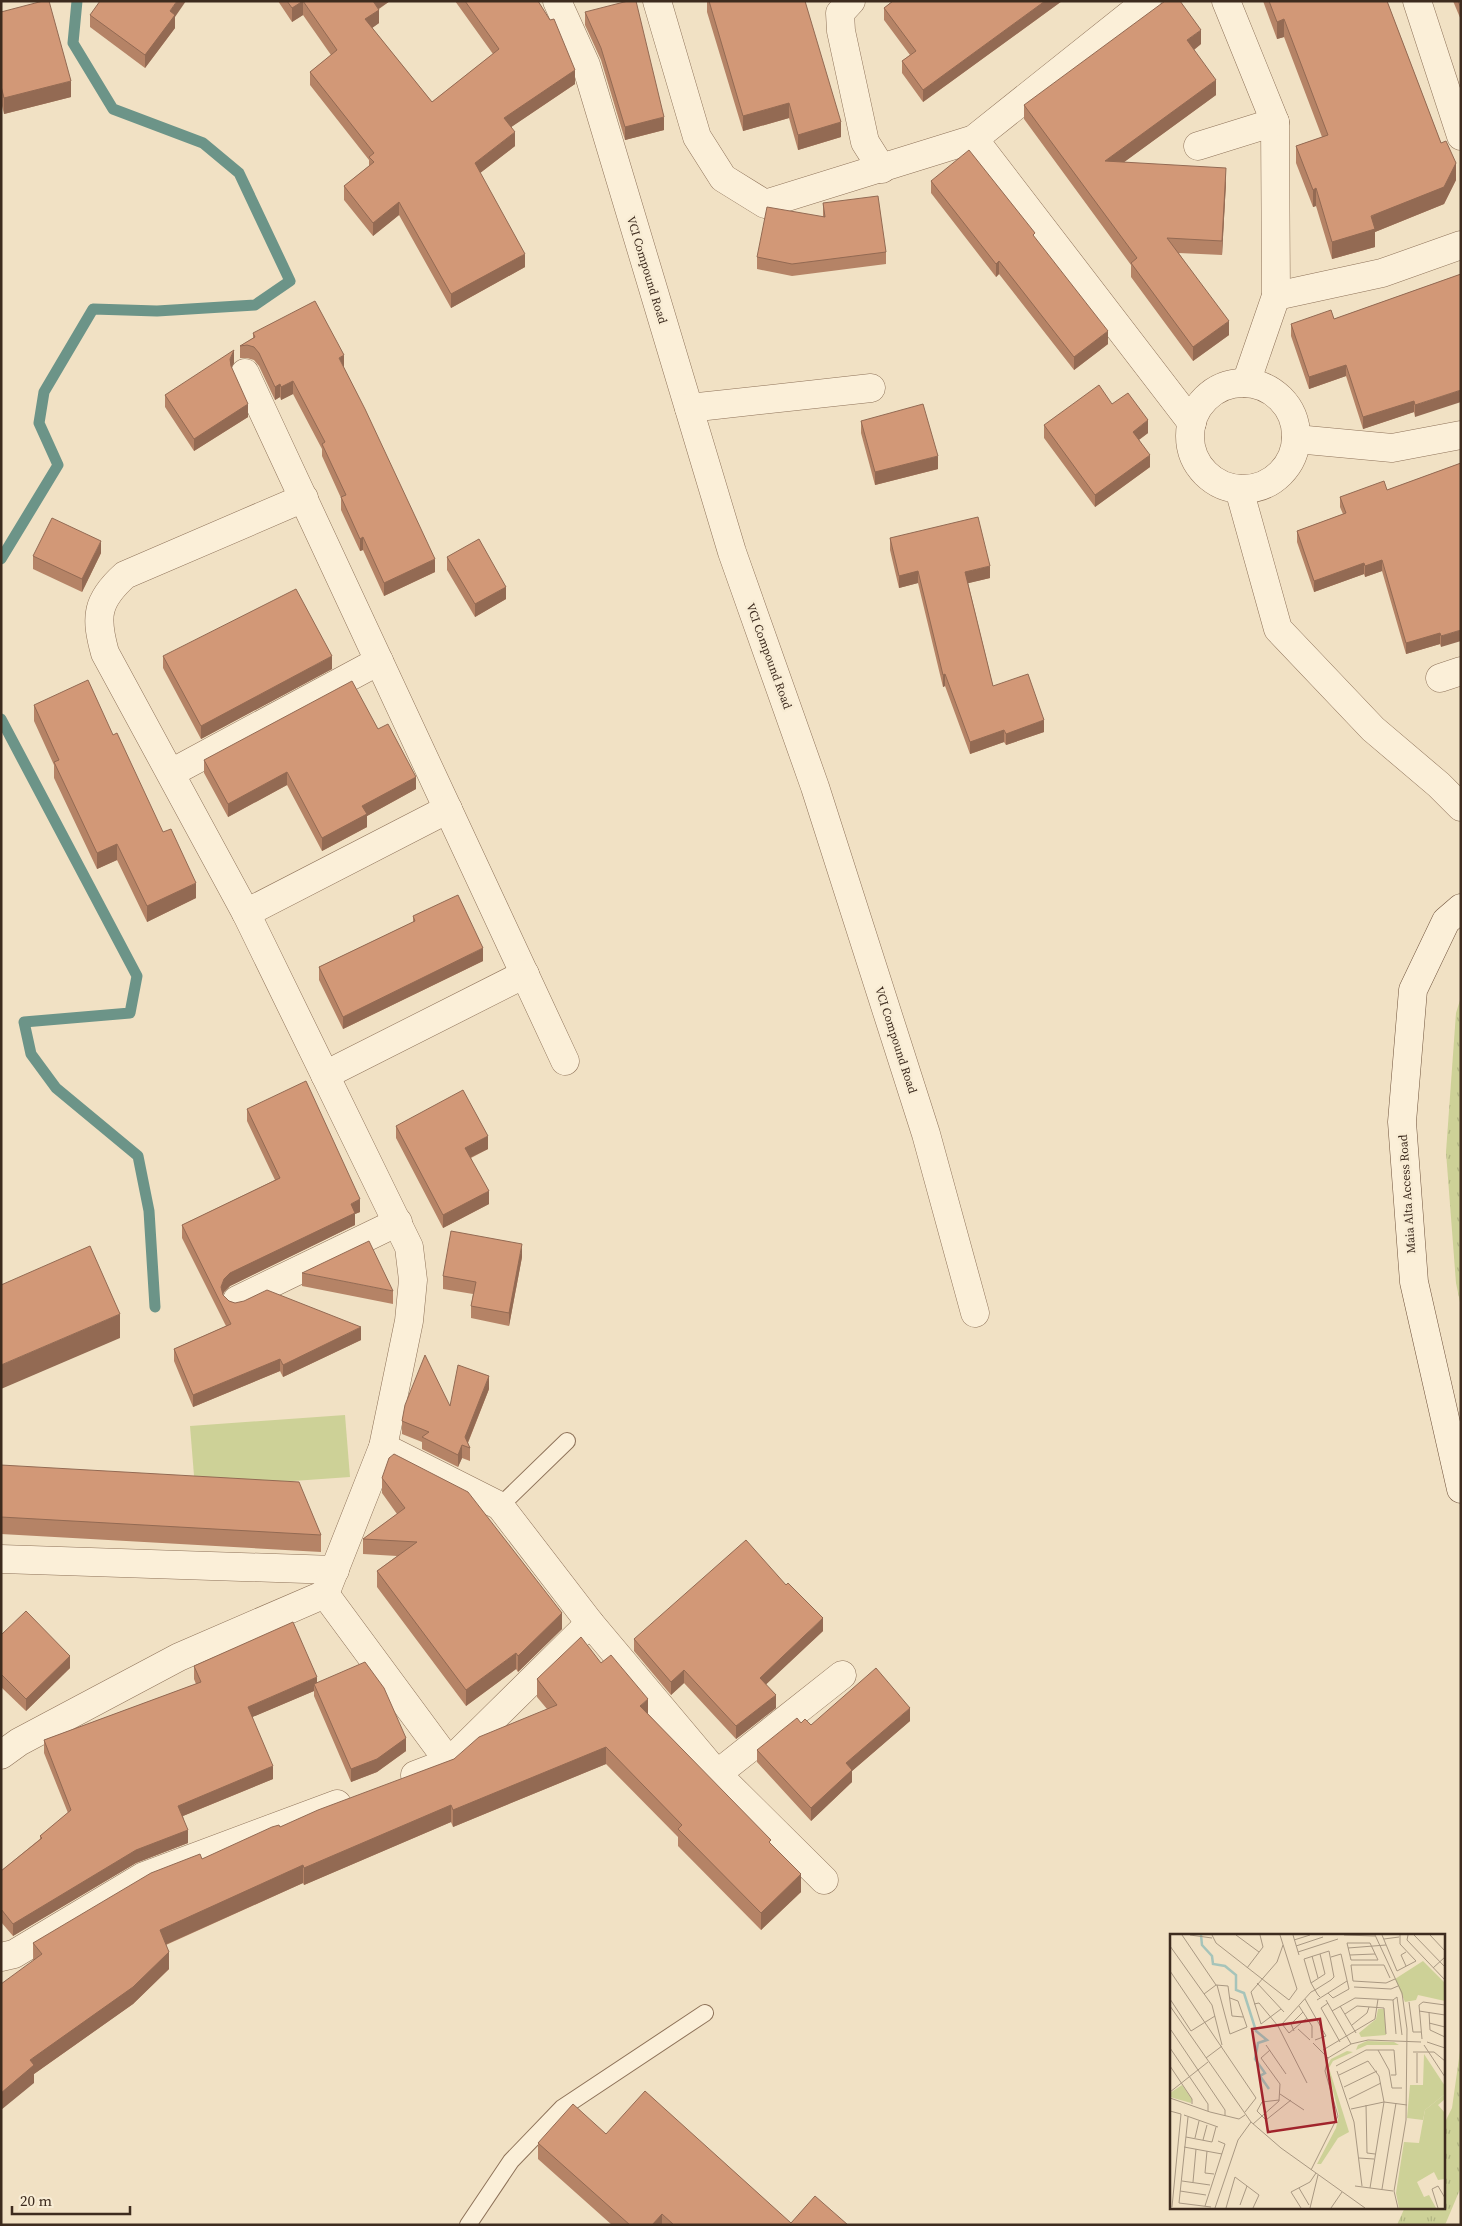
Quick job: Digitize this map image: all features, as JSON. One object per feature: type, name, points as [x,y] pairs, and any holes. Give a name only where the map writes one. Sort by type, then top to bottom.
[{"type":"street","name":"VCI Compound Road","points":[[558,1],[586,65],[732,552],[815,787],[926,1134],[975,1313]]},
{"type":"street","points":[[657,1],[697,137],[723,178],[765,204],[974,139],[1147,1]]},
{"type":"street","points":[[851,1],[840,13],[840,31],[865,142],[882,169]]},
{"type":"street","points":[[1226,1],[1275,122],[1276,296],[1246,383]]},
{"type":"street","points":[[1417,1],[1461,136]]},
{"type":"street","points":[[1198,146],[1275,122]]},
{"type":"street","points":[[974,139],[1192,423]]},
{"type":"street","points":[[1276,296],[1382,273],[1461,245]]},
{"type":"street","points":[[245,373],[565,1061]]},
{"type":"street","points":[[1246,383],[1266,388],[1283,401],[1294,419],[1296,439],[1291,460],[1278,476],[1260,487],[1239,489],[1219,484],[1202,471],[1192,453],[1189,432],[1195,412],[1207,396],[1225,385],[1246,383]]},
{"type":"street","points":[[689,408],[871,388]]},
{"type":"street","points":[[1296,439],[1392,448],[1461,435]]},
{"type":"street","points":[[1239,489],[1278,629],[1372,729],[1439,784],[1461,807]]},
{"type":"street","points":[[1,1755],[18,1742],[179,1657],[330,1582],[383,1447],[409,1321],[413,1280],[409,1248],[246,913],[105,653],[98,628],[102,602],[112,587],[125,575],[304,498]]},
{"type":"street","points":[[171,773],[379,660]]},
{"type":"street","points":[[246,913],[448,809]]},
{"type":"street","name":"Maia Alta Access Road","points":[[1461,908],[1446,921],[1412,990],[1402,1122],[1414,1282],[1461,1489]]},
{"type":"street","points":[[325,1075],[525,974]]},
{"type":"street","points":[[237,1300],[398,1222]]},
{"type":"street","points":[[383,1447],[500,1506],[590,1623],[717,1774],[824,1880]]},
{"type":"street","points":[[1,1559],[330,1582]]},
{"type":"street","points":[[330,1582],[449,1762]]},
{"type":"street","points":[[393,1783],[449,1762],[590,1623]]},
{"type":"street","points":[[717,1774],[842,1675]]},
{"type":"street","points":[[1,1957],[14,1954],[144,1876],[356,1797]]},
{"type":"lane","points":[[500,1506],[567,1441]]},
{"type":"lane","points":[[468,2225],[511,2161],[562,2108],[705,2013]]},
{"type":"green space","points":[[1461,997],[1461,1307],[1456,1283],[1446,1152],[1456,1013]]},
{"type":"green space","points":[[345,1415],[350,1477],[195,1488],[190,1426]]},
{"type":"green space","points":[[1461,2044],[1461,2187],[1445,2225],[1397,2225],[1405,2208],[1444,2208],[1444,2124],[1452,2108]]},
{"type":"building","points":[[49,1],[71,81],[4,98],[1,86],[1,12]]},
{"type":"building","points":[[100,1],[177,1],[170,11],[175,15],[145,55],[90,15]]},
{"type":"building","points":[[287,1],[303,1],[292,8]]},
{"type":"building","points":[[303,1],[373,1],[379,10],[365,19],[432,102],[499,49],[465,1],[538,1],[550,20],[554,19],[575,70],[504,118],[515,132],[475,163],[525,254],[451,294],[399,202],[373,223],[344,186],[374,162],[369,157],[374,153],[310,72],[337,50]]},
{"type":"building","points":[[628,1],[636,1],[664,117],[625,127],[601,48],[585,12]]},
{"type":"building","points":[[709,1],[805,1],[841,122],[798,135],[789,103],[743,116]]},
{"type":"building","points":[[893,1],[1045,1],[923,90],[902,61],[916,51],[884,8]]},
{"type":"building","points":[[1165,1],[1180,1],[1201,30],[1187,40],[1216,80],[1105,161],[1226,168],[1222,241],[1167,238],[1229,321],[1193,347],[1131,263],[1137,258],[1024,105]]},
{"type":"building","points":[[1269,1],[1387,1],[1441,143],[1446,141],[1456,163],[1444,187],[1371,216],[1375,229],[1332,242],[1316,188],[1313,190],[1296,146],[1328,135],[1284,19],[1277,22]]},
{"type":"building","points":[[969,150],[1035,233],[1033,235],[1108,331],[1074,357],[999,261],[996,264],[931,181]]},
{"type":"building","points":[[878,196],[886,252],[792,264],[757,257],[767,207],[825,217],[823,203]]},
{"type":"building","points":[[1461,274],[1461,390],[1415,405],[1414,401],[1363,417],[1346,365],[1309,377],[1291,324],[1331,310],[1334,319]]},
{"type":"building","points":[[315,301],[344,355],[339,358],[435,559],[384,583],[363,537],[360,539],[341,497],[346,495],[322,444],[325,442],[293,381],[281,387],[280,384],[275,387],[259,353],[254,347],[240,346],[255,337],[253,333]]},
{"type":"building","points":[[234,350],[230,359],[231,366],[248,404],[194,439],[165,395]]},
{"type":"building","points":[[1099,385],[1112,404],[1128,393],[1148,420],[1133,432],[1150,455],[1095,495],[1044,425]]},
{"type":"building","points":[[923,404],[938,456],[875,472],[861,421]]},
{"type":"building","points":[[1461,463],[1461,630],[1441,636],[1440,633],[1406,643],[1382,560],[1365,566],[1364,563],[1314,581],[1297,531],[1346,513],[1340,497],[1384,481],[1387,490]]},
{"type":"building","points":[[978,517],[990,566],[965,572],[993,686],[1028,674],[1044,720],[1006,734],[1004,730],[970,742],[945,674],[943,675],[918,571],[899,576],[890,538]]},
{"type":"building","points":[[52,518],[101,541],[82,579],[33,556]]},
{"type":"building","points":[[479,539],[506,587],[475,604],[447,557]]},
{"type":"building","points":[[296,589],[332,656],[201,726],[163,656]]},
{"type":"building","points":[[88,680],[113,735],[117,733],[163,832],[171,829],[196,883],[147,906],[117,844],[97,853],[54,762],[59,760],[34,705]]},
{"type":"building","points":[[352,681],[378,729],[388,724],[416,777],[362,806],[367,814],[322,838],[287,772],[228,804],[204,760]]},
{"type":"building","points":[[458,895],[483,948],[343,1017],[319,967],[415,921],[413,916]]},
{"type":"building","points":[[306,1081],[360,1199],[351,1204],[355,1213],[230,1273],[224,1279],[221,1287],[223,1295],[229,1301],[235,1303],[244,1301],[267,1290],[361,1327],[283,1365],[280,1359],[193,1395],[174,1349],[231,1324],[182,1225],[280,1178],[247,1109]]},
{"type":"building","points":[[463,1090],[488,1136],[465,1148],[489,1191],[443,1215],[396,1126]]},
{"type":"building","points":[[451,1231],[522,1244],[509,1313],[471,1306],[476,1282],[443,1276]]},
{"type":"building","points":[[369,1241],[393,1291],[302,1273]]},
{"type":"building","points":[[90,1246],[120,1314],[1,1365],[1,1285]]},
{"type":"building","points":[[425,1355],[450,1406],[458,1365],[489,1376],[465,1437],[470,1448],[462,1445],[458,1455],[422,1437],[429,1432],[402,1421],[405,1405]]},
{"type":"building","points":[[394,1454],[468,1492],[562,1613],[518,1656],[516,1653],[466,1690],[377,1571],[417,1542],[363,1539],[405,1508],[382,1478],[389,1458]]},
{"type":"building","points":[[1,1465],[299,1482],[321,1535],[1,1517]]},
{"type":"building","points":[[746,1540],[786,1585],[788,1583],[823,1618],[760,1678],[776,1695],[736,1726],[684,1670],[671,1682],[634,1639]]},
{"type":"building","points":[[26,1611],[70,1656],[26,1699],[1,1674],[1,1635]]},
{"type":"building","points":[[293,1622],[317,1677],[248,1707],[273,1766],[178,1806],[188,1830],[136,1850],[13,1924],[1,1909],[1,1871],[42,1838],[40,1836],[71,1810],[44,1740],[201,1682],[194,1666]]},
{"type":"building","points":[[581,1637],[601,1663],[611,1655],[648,1699],[640,1706],[771,1840],[769,1842],[801,1874],[761,1913],[678,1829],[682,1825],[606,1747],[453,1810],[451,1805],[304,1868],[303,1865],[160,1930],[169,1952],[133,1987],[30,2060],[34,2065],[1,2093],[1,1984],[42,1954],[33,1943],[151,1873],[200,1854],[202,1859],[272,1827],[279,1825],[280,1827],[318,1810],[454,1759],[479,1737],[557,1705],[537,1679]]},
{"type":"building","points":[[365,1662],[384,1688],[406,1738],[377,1759],[351,1769],[314,1684]]},
{"type":"building","points":[[876,1668],[910,1708],[846,1763],[852,1770],[811,1808],[757,1750],[797,1718],[801,1723],[805,1719],[811,1725]]},
{"type":"building","points":[[645,2091],[791,2223],[815,2196],[848,2225],[674,2225],[662,2214],[652,2225],[630,2225],[538,2143],[573,2104],[606,2134]]},
{"type":"waterway","points":[[1,559],[58,465],[39,423],[44,392],[93,309],[157,311],[255,305],[290,281],[239,173],[203,143],[113,109],[73,43],[77,1]]},
{"type":"waterway","points":[[1,719],[137,976],[130,1013],[24,1022],[31,1054],[56,1088],[138,1156],[149,1211],[155,1307]]}]
